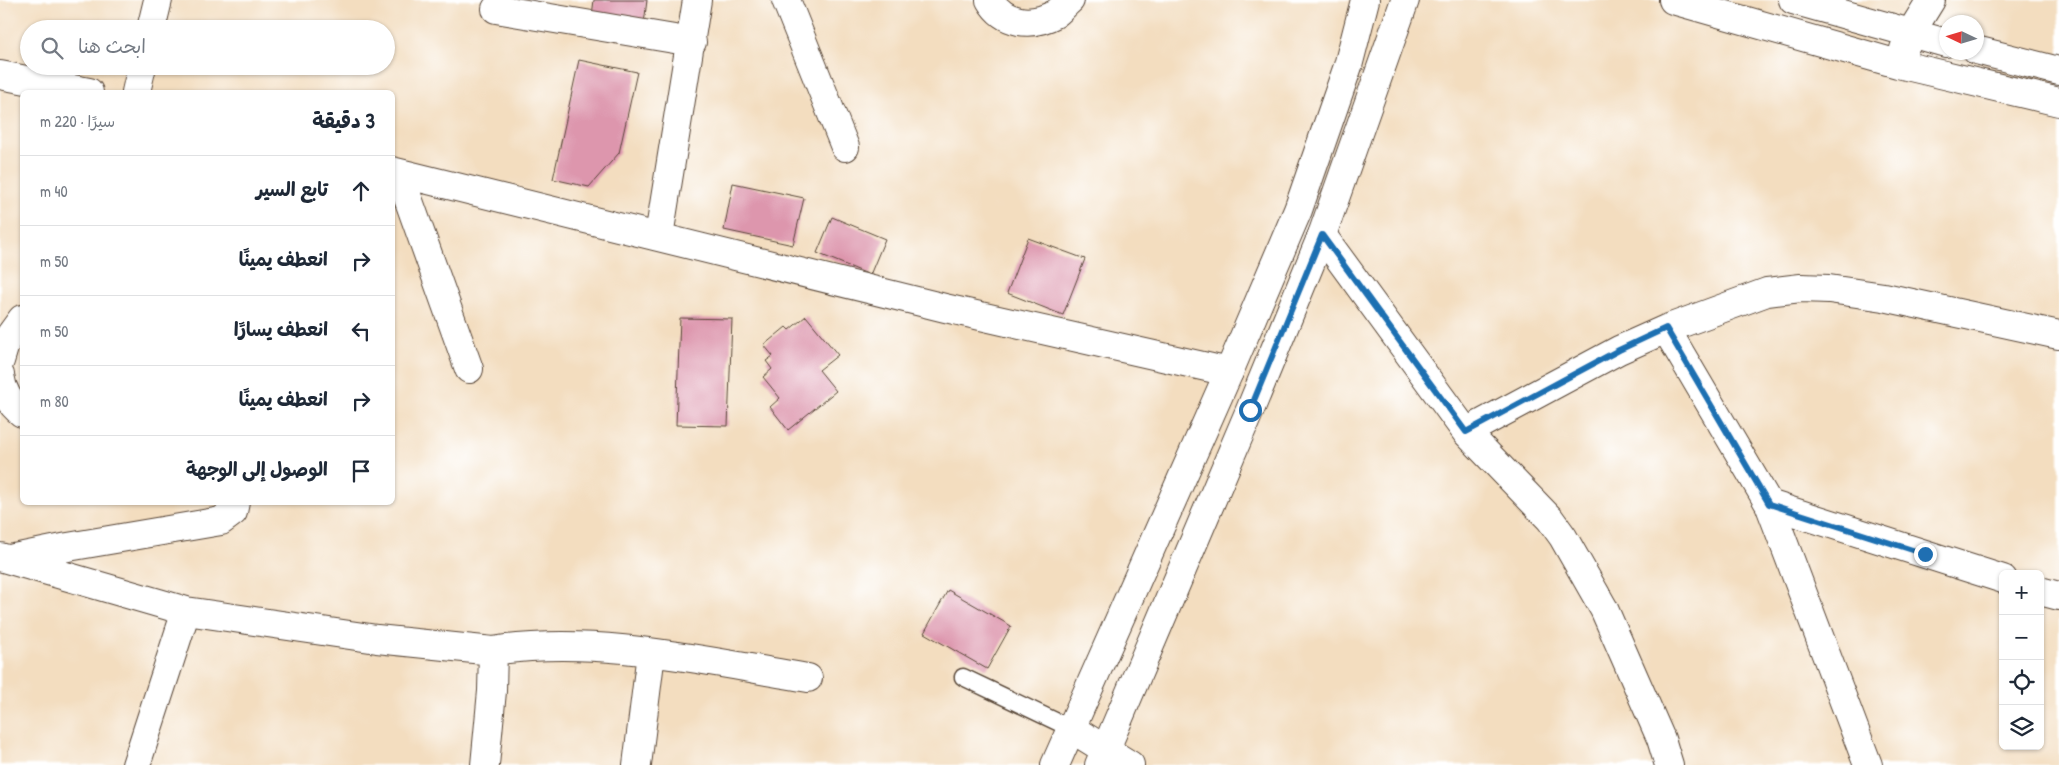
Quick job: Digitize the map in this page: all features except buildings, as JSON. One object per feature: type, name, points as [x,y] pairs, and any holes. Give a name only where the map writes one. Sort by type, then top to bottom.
[{"type":"street","points":[[154,20],[158,0]]},
{"type":"street","points":[[659,236],[698,0]]},
{"type":"street","points":[[786,0],[845,147]]},
{"type":"street","points":[[990,0],[996,10],[1010,19],[1030,22],[1056,13],[1070,0]]},
{"type":"street","points":[[1055,765],[1229,372],[1298,210],[1348,66],[1365,0]]},
{"type":"street","points":[[1103,758],[1322,235],[1405,0]]},
{"type":"street","points":[[1673,0],[1898,64],[2059,102]]},
{"type":"street","points":[[1793,0],[1939,41]]},
{"type":"street","points":[[1898,64],[1910,34],[1931,0]]},
{"type":"street","points":[[496,9],[692,42]]},
{"type":"street","points":[[1984,52],[2059,71]]},
{"type":"street","points":[[0,75],[79,90]]},
{"type":"street","points":[[136,90],[140,75]]},
{"type":"street","points":[[396,172],[945,308],[1229,372]]},
{"type":"street","points":[[396,172],[469,369]]},
{"type":"street","points":[[1322,235],[1466,432],[1550,519],[1563,537],[1604,609],[1661,739],[1669,765]]},
{"type":"street","points":[[1466,432],[1619,350],[1666,328],[1767,292],[1801,288],[1829,289],[1884,297],[2059,336]]},
{"type":"street","points":[[0,361],[6,340],[20,322]]},
{"type":"street","points":[[1666,328],[1769,504],[1868,765]]},
{"type":"street","points":[[0,375],[2,388],[20,412]]},
{"type":"street","points":[[1769,504],[1999,578]]},
{"type":"street","points":[[5,558],[221,521],[233,512],[234,505]]},
{"type":"street","points":[[5,558],[186,611],[377,639],[493,651],[562,645],[602,647],[808,678]]},
{"type":"street","points":[[2044,592],[2059,596]]},
{"type":"street","points":[[136,765],[186,611]]},
{"type":"street","points":[[485,765],[492,691],[493,651]]},
{"type":"street","points":[[636,765],[651,653]]},
{"type":"street","points":[[1072,729],[1103,758],[1130,765]]},
{"type":"lane","points":[[963,677],[1072,729]]},
{"type":"route","points":[[1250,410],[1322,235],[1466,432],[1619,350],[1666,328],[1769,504],[1925,554]]}]
